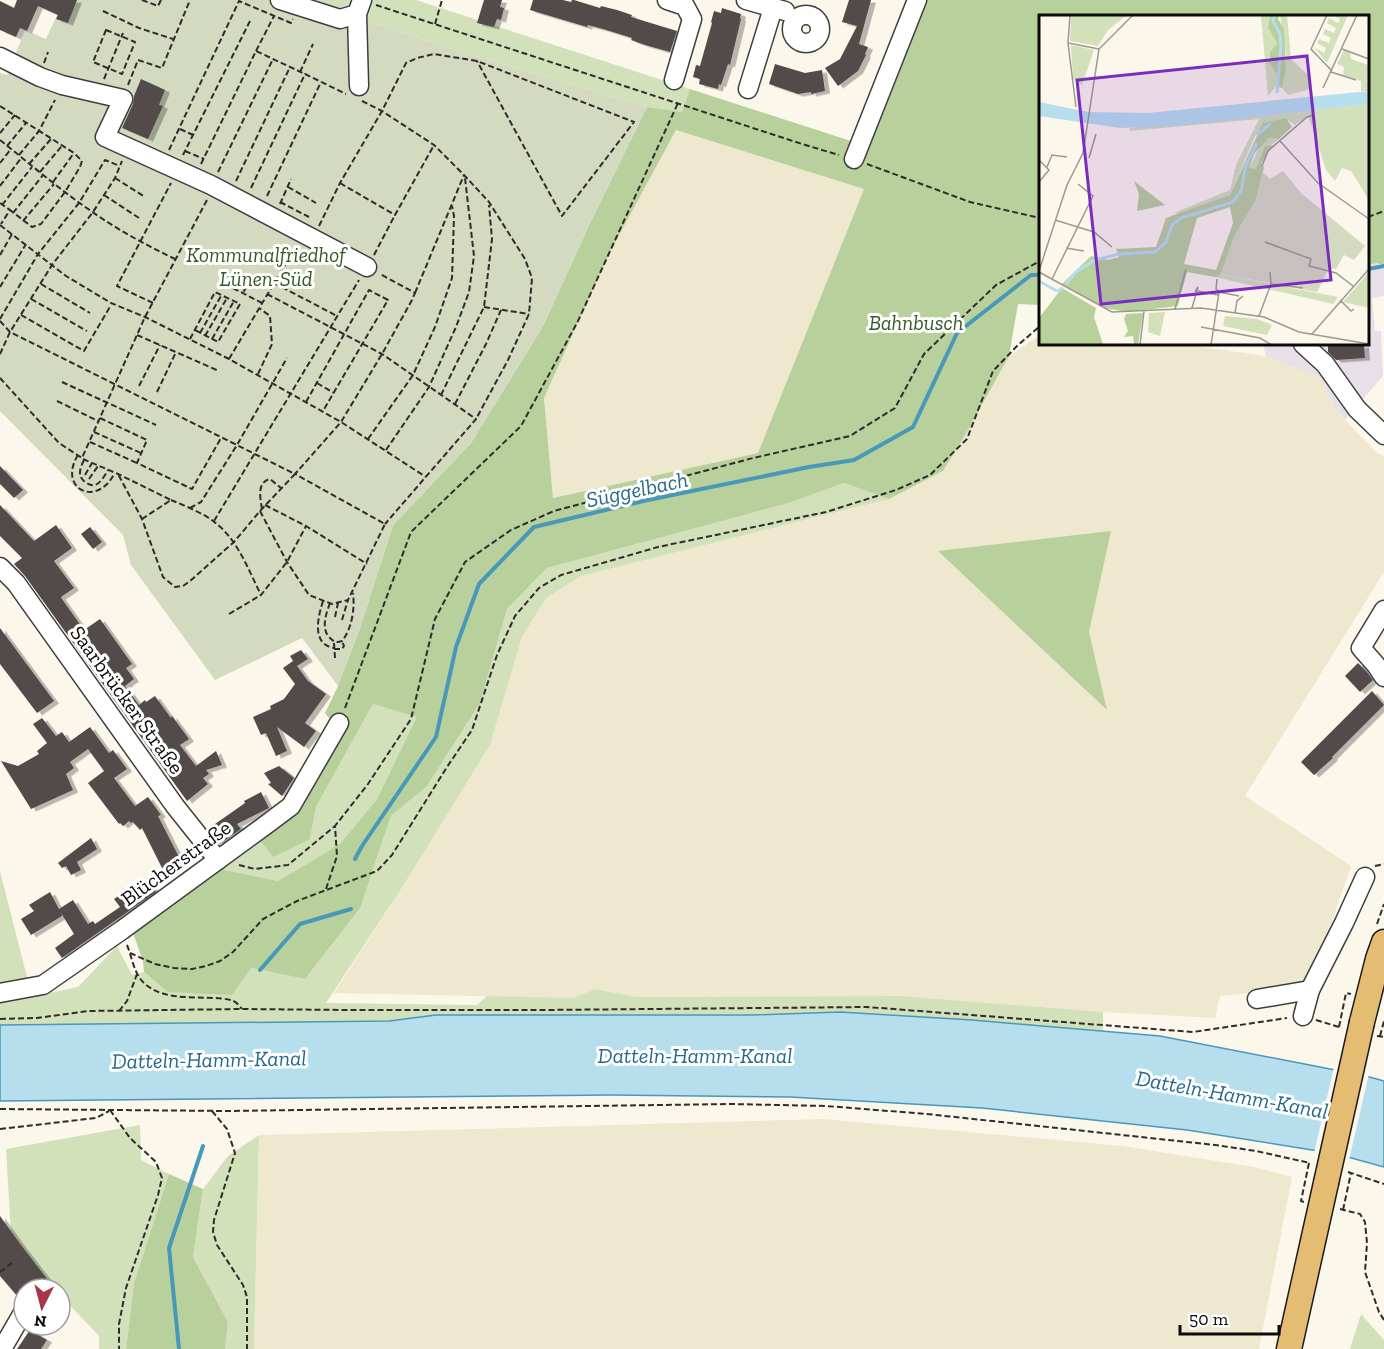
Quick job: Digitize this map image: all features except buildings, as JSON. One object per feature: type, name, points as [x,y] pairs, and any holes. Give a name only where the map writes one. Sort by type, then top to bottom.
[{"type":"main road","points":[[1289,1349],[1329,1173],[1367,1030],[1378,958],[1384,942]]},
{"type":"street","points":[[670,0],[686,6],[692,19],[674,80]]},
{"type":"street","points":[[746,0],[789,12],[810,12]]},
{"type":"street","points":[[854,159],[917,0]]},
{"type":"street","points":[[277,8],[340,20],[364,6]]},
{"type":"street","points":[[357,95],[364,6]]},
{"type":"street","points":[[748,89],[772,8]]},
{"type":"street","points":[[0,57],[62,85],[123,99],[105,137],[308,230],[367,267]]},
{"type":"street","points":[[1303,345],[1325,364],[1357,409],[1384,435]]},
{"type":"street","name":"Saarbrücker Straße","points":[[0,567],[16,583],[175,806],[218,860]]},
{"type":"street","points":[[1384,610],[1361,648],[1384,677]]},
{"type":"street","name":"Blücherstraße","points":[[0,993],[43,985],[291,806],[339,723]]},
{"type":"street","points":[[1303,1016],[1310,990],[1365,877]]},
{"type":"street","points":[[1257,999],[1310,990]]},
{"type":"street","points":[[2,1349],[12,1332]]},
{"type":"path","points":[[142,0],[159,6],[161,0]]},
{"type":"path","points":[[123,99],[138,60],[162,68],[190,0]]},
{"type":"path","points":[[435,24],[442,0]]},
{"type":"path","points":[[180,129],[239,1]]},
{"type":"path","points":[[339,723],[411,532],[521,426],[578,321],[678,103],[435,24],[364,6]]},
{"type":"path","points":[[204,159],[277,8]]},
{"type":"path","points":[[103,11],[139,28],[174,40]]},
{"type":"path","points":[[185,151],[250,21]]},
{"type":"path","points":[[106,30],[135,42],[122,74],[108,69],[93,62],[106,30]]},
{"type":"path","points":[[98,92],[122,35]]},
{"type":"path","points":[[300,72],[314,44]]},
{"type":"path","points":[[256,51],[321,82],[357,95],[434,145],[489,202],[525,259],[532,278],[529,314],[508,360],[476,419],[386,524],[348,600],[342,620]]},
{"type":"path","points":[[230,359],[267,294],[340,183],[382,111],[406,63],[434,54],[477,61],[634,122],[562,216],[477,61]]},
{"type":"path","points":[[221,189],[273,59]]},
{"type":"path","points":[[108,470],[97,484],[91,486],[83,481],[79,473],[89,442],[114,385],[176,260],[221,189],[290,67]]},
{"type":"path","points":[[221,189],[305,74]]},
{"type":"path","points":[[153,303],[117,286],[140,242],[221,189],[321,82]]},
{"type":"path","points":[[0,186],[39,131],[62,85]]},
{"type":"path","points":[[0,112],[2,107],[74,153],[81,161],[80,167],[65,192],[41,224],[32,227],[1,204],[51,139]]},
{"type":"path","points":[[0,133],[15,116]]},
{"type":"path","points":[[7,146],[26,123]]},
{"type":"path","points":[[180,129],[193,135]]},
{"type":"path","points":[[180,129],[221,189]]},
{"type":"path","points":[[0,140],[93,212],[140,242],[176,260]]},
{"type":"path","points":[[214,521],[367,267],[434,145]]},
{"type":"path","points":[[13,213],[62,146]]},
{"type":"path","points":[[0,354],[10,332],[52,265],[93,212],[115,178],[129,148]]},
{"type":"path","points":[[0,163],[11,149]]},
{"type":"path","points":[[185,151],[204,159],[221,189]]},
{"type":"path","points":[[185,151],[221,189],[308,230]]},
{"type":"path","points":[[23,221],[54,183],[74,153]]},
{"type":"path","points":[[120,166],[105,160],[79,202],[38,254],[0,320],[10,332],[295,474],[386,524]]},
{"type":"path","points":[[117,474],[142,519],[163,577],[175,587],[183,586],[234,542],[341,422],[415,293],[464,175]]},
{"type":"path","points":[[385,450],[429,387],[469,292],[474,256],[464,175]]},
{"type":"path","points":[[115,178],[145,197]]},
{"type":"path","points":[[288,187],[291,179]]},
{"type":"path","points":[[340,183],[395,215]]},
{"type":"path","points":[[221,189],[288,187],[316,203]]},
{"type":"path","points":[[104,195],[139,218]]},
{"type":"path","points":[[441,395],[484,307],[492,239],[489,202]]},
{"type":"path","points":[[368,439],[413,375],[435,327],[452,278],[454,216],[452,206]]},
{"type":"path","points":[[10,210],[0,225],[66,276],[111,303],[146,317],[258,374],[341,422],[426,477]]},
{"type":"path","points":[[1369,217],[1384,211]]},
{"type":"path","points":[[0,255],[12,233]]},
{"type":"path","points":[[0,287],[26,244]]},
{"type":"path","points":[[218,860],[255,869],[288,865],[335,826],[368,784],[411,719],[435,619],[465,562],[511,530],[554,511],[753,458],[850,436],[895,408],[924,354],[996,285],[1039,262]]},
{"type":"path","points":[[367,267],[415,293]]},
{"type":"path","points":[[224,274],[247,285],[243,293]]},
{"type":"path","points":[[274,283],[337,316]]},
{"type":"path","points":[[40,284],[90,313]]},
{"type":"path","points":[[225,284],[262,303]]},
{"type":"path","points":[[306,402],[369,290],[388,300],[323,411]]},
{"type":"path","points":[[190,339],[215,292],[240,304],[218,342],[195,330]]},
{"type":"path","points":[[267,294],[382,354],[476,419]]},
{"type":"path","points":[[200,333],[221,295]]},
{"type":"path","points":[[206,336],[227,298]]},
{"type":"path","points":[[31,299],[87,331]]},
{"type":"path","points":[[212,339],[234,301]]},
{"type":"path","points":[[21,315],[84,351],[111,303]]},
{"type":"path","points":[[484,307],[529,314]]},
{"type":"path","points":[[258,374],[272,344],[270,316],[259,308]]},
{"type":"path","points":[[455,405],[501,310]]},
{"type":"path","points":[[130,953],[155,964],[174,968],[192,969],[206,966],[220,961],[233,952],[263,919],[297,901],[376,871],[392,855],[472,730],[497,656],[515,616],[539,588],[561,575],[658,547],[826,512],[896,490],[930,475],[967,439],[993,371],[1017,346],[1039,329]]},
{"type":"path","points":[[137,335],[219,372]]},
{"type":"path","points":[[140,386],[160,345]]},
{"type":"path","points":[[157,392],[176,352]]},
{"type":"path","points":[[189,508],[201,502],[287,358]]},
{"type":"path","points":[[0,378],[59,443],[83,459],[214,521],[234,542],[261,595]]},
{"type":"path","points":[[62,382],[156,425]]},
{"type":"path","points":[[317,383],[334,393]]},
{"type":"path","points":[[57,401],[147,440],[137,463]]},
{"type":"path","points":[[93,432],[141,453]]},
{"type":"path","points":[[89,442],[192,489],[221,437]]},
{"type":"path","points":[[78,455],[72,466],[71,475],[83,491],[91,493],[98,490],[117,474]]},
{"type":"path","points":[[85,475],[92,463]]},
{"type":"path","points":[[89,479],[98,466]]},
{"type":"path","points":[[281,488],[270,478],[262,483],[261,510],[287,562],[309,595],[330,603],[348,600]]},
{"type":"path","points":[[142,519],[171,500]]},
{"type":"path","points":[[266,505],[306,526],[367,564]]},
{"type":"path","points":[[229,614],[261,595],[287,562],[306,526]]},
{"type":"path","points":[[330,603],[325,629],[326,634],[337,643],[342,641],[347,632],[354,602],[353,591]]},
{"type":"path","points":[[323,600],[317,630],[321,641],[334,649],[342,649],[344,646],[342,641]]},
{"type":"path","points":[[335,617],[338,603]]},
{"type":"path","points":[[334,641],[335,658]]},
{"type":"path","points":[[326,889],[337,856],[335,826]]},
{"type":"path","points":[[122,930],[137,974],[143,983],[159,992],[173,996],[233,1000],[242,1009]]},
{"type":"path","points":[[119,1011],[127,1001],[137,974]]},
{"type":"path","points":[[1346,993],[1367,1030]]},
{"type":"path","points":[[0,1019],[37,1018],[88,1011],[543,1010],[867,1006],[1193,1032],[1303,1016],[1367,1030]]},
{"type":"path","points":[[0,1109],[212,1111],[731,1104],[826,1106],[927,1114],[1215,1145],[1256,1151],[1309,1163],[1329,1173],[1351,1173],[1384,1184]]},
{"type":"path","points":[[0,1129],[96,1118],[110,1110]]},
{"type":"path","points":[[110,1110],[130,1138],[156,1162],[162,1178],[126,1288],[119,1324],[118,1349]]},
{"type":"path","points":[[212,1111],[227,1129],[235,1153],[214,1220],[213,1232],[220,1251],[243,1285],[247,1298],[247,1349]]},
{"type":"path","points":[[1301,1201],[1309,1163]]},
{"type":"path","points":[[1343,1210],[1351,1173]]},
{"type":"path","points":[[1332,1208],[1360,1214],[1365,1222],[1367,1243],[1365,1272],[1384,1320]]},
{"type":"path","points":[[0,1272],[12,1263]]},
{"type":"shaded area","points":[[676,130],[864,189],[758,453],[553,498],[544,398],[611,250]]},
{"type":"shaded area","points":[[1377,263],[1384,266],[1384,296],[1372,298],[1375,331],[1381,331],[1383,376],[1345,420],[1336,409],[1320,378],[1266,356],[1263,345],[1369,345],[1369,265]]},
{"type":"shaded area","points":[[1039,336],[1039,345],[1188,345],[1266,356],[1320,378],[1336,409],[1345,420],[1377,453],[1384,456],[1384,572],[1245,796],[1351,866],[1309,987],[1220,996],[1215,1018],[1103,1012],[901,996],[635,997],[595,989],[573,998],[334,993],[490,745],[522,637],[546,598],[581,576],[889,499],[943,471],[1009,356]]},
{"type":"shaded area","points":[[823,1119],[1123,1146],[1254,1167],[1292,1177],[1259,1349],[254,1349],[259,1135]]},
{"type":"green space","name":"Kommunalfriedhof Lünen-Süd","points":[[64,0],[308,0],[442,46],[647,107],[543,326],[471,443],[393,525],[360,628],[338,686],[302,638],[215,680],[131,565],[123,535],[0,411],[0,73],[7,75],[25,30],[46,39]]},
{"type":"green space","points":[[308,0],[416,0],[690,89],[682,113],[647,107],[442,46]]},
{"type":"green space","name":"Bahnbusch","points":[[906,0],[1384,0],[1384,266],[1377,263],[1369,265],[1369,15],[1039,15],[1039,305],[1018,304],[1009,356],[943,471],[889,499],[844,483],[789,503],[547,568],[507,609],[480,703],[427,786],[391,816],[361,907],[305,979],[251,968],[232,995],[168,992],[144,972],[143,961],[133,933],[221,869],[278,881],[340,844],[377,799],[417,717],[373,704],[316,807],[310,839],[273,857],[260,840],[342,734],[325,713],[360,628],[393,525],[471,443],[543,326],[647,107],[682,112],[690,89],[851,141]],"holes":[[[676,130],[864,189],[758,453],[553,498],[544,398],[611,250]]]},
{"type":"green space","points":[[844,483],[889,499],[581,576],[546,598],[522,637],[490,745],[403,886],[326,1003],[477,1005],[487,996],[573,998],[595,989],[636,997],[901,996],[1103,1012],[1103,1031],[840,1012],[752,1015],[436,1015],[389,1021],[0,1025],[0,871],[26,973],[35,996],[78,987],[117,946],[132,975],[144,972],[169,992],[251,968],[305,979],[361,907],[391,816],[427,786],[480,703],[507,609],[547,568],[789,503]]},
{"type":"green space","points":[[1111,531],[1089,632],[1107,710],[938,551]]},
{"type":"green space","points":[[373,704],[418,717],[377,799],[340,844],[278,881],[221,869],[260,840],[310,839],[316,807]]},
{"type":"green space","points":[[140,1125],[141,1160],[169,1174],[134,1283],[126,1349],[99,1349],[99,1336],[72,1308],[72,1277],[45,1277],[11,1235],[6,1149]]},
{"type":"green space","points":[[259,1135],[254,1349],[225,1349],[228,1322],[193,1257],[203,1189],[228,1156]]},
{"type":"green space","points":[[169,1174],[203,1189],[193,1257],[228,1322],[225,1349],[126,1349],[134,1283]]},
{"type":"green space","points":[[1361,1314],[1384,1340],[1384,1349],[1350,1349]]},
{"type":"water","name":"Datteln-Hamm-Kanal","points":[[840,1012],[972,1020],[1160,1036],[1384,1081],[1384,1167],[1337,1154],[1187,1130],[982,1108],[790,1097],[612,1095],[0,1101],[0,1025],[389,1021],[436,1015],[752,1015]]},
{"type":"pier","points":[[1334,1067],[1369,1074],[1349,1160],[1314,1153]]},
{"type":"waterway","name":"Süggelbach","points":[[1369,269],[1384,266]]},
{"type":"waterway","name":"Süggelbach","points":[[355,859],[436,737],[456,647],[479,584],[534,527],[648,500],[854,460],[913,427],[957,333],[1031,275],[1039,275]]},
{"type":"waterway","name":"Süggelbach","points":[[260,970],[300,924],[351,909]]},
{"type":"waterway","name":"Süggelbach","points":[[179,1349],[169,1248],[203,1146]]}]
